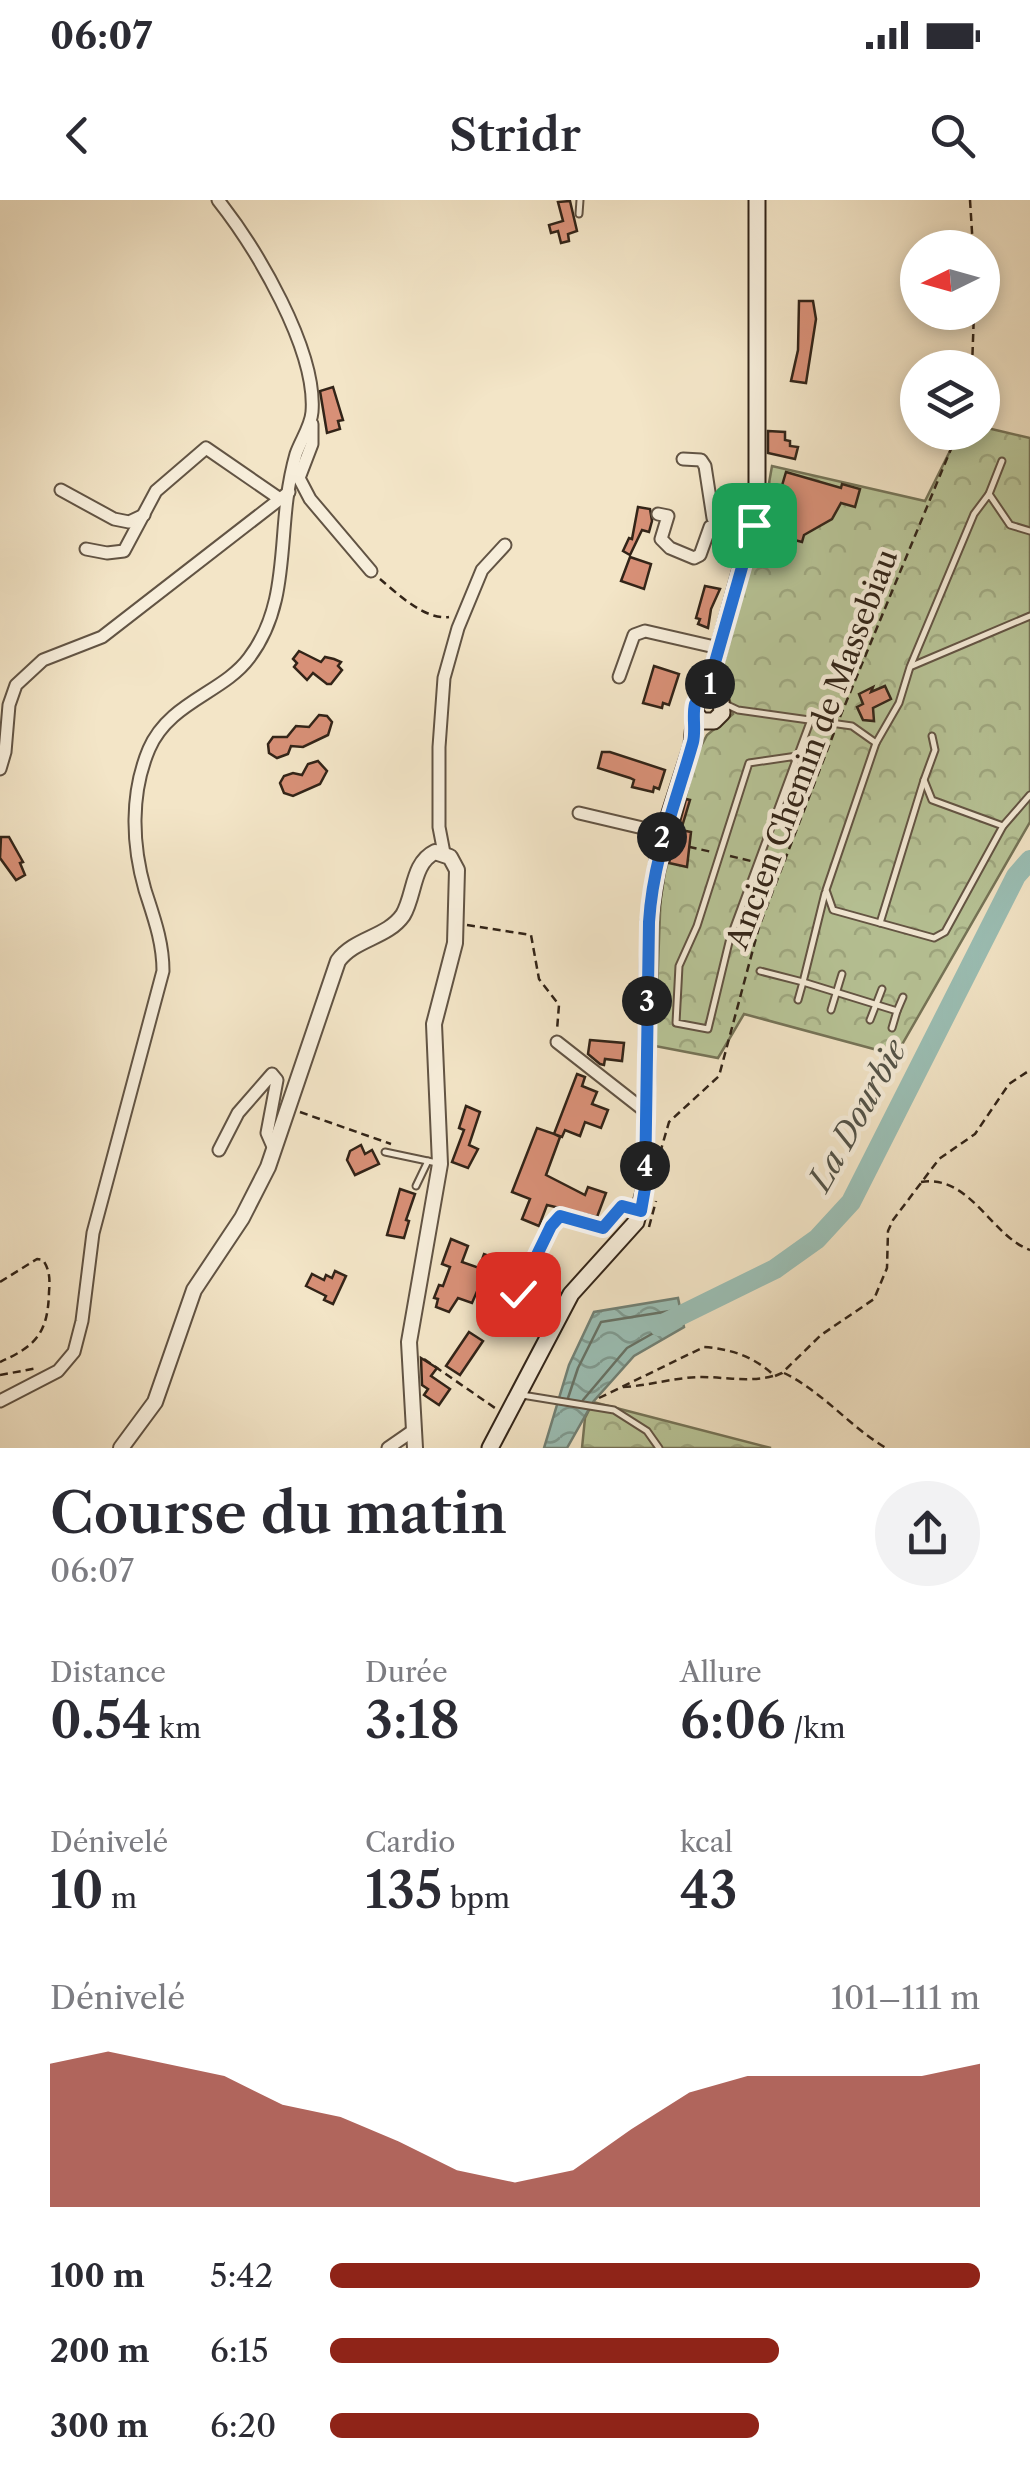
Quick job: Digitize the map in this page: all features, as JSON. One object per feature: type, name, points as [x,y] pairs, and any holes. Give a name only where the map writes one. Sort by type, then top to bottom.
[{"type":"main road","points":[[490,1448],[570,1294],[630,1229],[641,1211],[645,1188],[649,922],[664,833],[692,745],[712,708],[712,675],[758,500],[757,200]]},
{"type":"street","points":[[218,200],[264,270],[296,330],[312,383],[312,444],[298,478],[310,499],[371,572]]},
{"type":"street","points":[[0,1401],[58,1371],[74,1352],[93,1234],[162,971],[163,948],[134,839],[137,790],[150,747],[172,716],[246,662],[266,633],[283,572],[284,496],[312,416]]},
{"type":"street","points":[[86,549],[107,553],[124,550],[156,491],[206,448],[284,496]]},
{"type":"street","points":[[683,459],[701,460],[705,466],[713,518],[753,529]]},
{"type":"street","points":[[60,490],[114,519],[129,522],[144,515]]},
{"type":"street","points":[[0,769],[9,705],[16,685],[43,660],[102,637],[284,496]]},
{"type":"street","points":[[658,514],[668,516],[661,539],[670,548],[694,558],[700,555],[710,527],[753,529]]},
{"type":"street","points":[[444,853],[440,827],[444,678],[458,628],[482,570],[505,545]]},
{"type":"street","points":[[619,677],[634,636],[645,631],[719,648]]},
{"type":"street","points":[[579,813],[664,833]]},
{"type":"street","points":[[121,1448],[154,1402],[194,1290],[242,1218],[274,1149],[338,961],[346,950],[398,921],[409,902],[421,863],[428,855],[444,853],[457,870],[456,922],[452,961],[434,1024],[434,1162],[408,1353],[415,1448]]},
{"type":"street","points":[[557,1042],[645,1112]]},
{"type":"street","points":[[219,1150],[238,1113],[272,1074],[276,1080],[268,1133],[274,1149]]},
{"type":"street","points":[[518,1294],[551,1226],[560,1216],[603,1228],[622,1206],[641,1211]]},
{"type":"street","points":[[388,1448],[414,1430]]},
{"type":"lane","points":[[579,214],[580,200]]},
{"type":"lane","points":[[798,1000],[826,890],[876,744],[898,703],[974,514],[989,494],[1002,461]]},
{"type":"lane","points":[[989,494],[1010,526],[1030,531]]},
{"type":"lane","points":[[910,667],[1030,616]]},
{"type":"lane","points":[[712,708],[852,726],[876,744]]},
{"type":"lane","points":[[712,708],[738,710]]},
{"type":"lane","points":[[797,756],[748,763],[698,926],[679,966],[676,1024],[708,1029],[730,938],[810,722]]},
{"type":"lane","points":[[880,923],[935,750],[932,736]]},
{"type":"lane","points":[[924,780],[932,800],[1003,826]]},
{"type":"lane","points":[[826,890],[833,910],[934,938],[945,932],[1003,826],[1030,795]]},
{"type":"lane","points":[[760,971],[897,1011]]},
{"type":"lane","points":[[831,1010],[842,974]]},
{"type":"lane","points":[[870,1020],[882,989]]},
{"type":"lane","points":[[892,1028],[904,997]]},
{"type":"lane","points":[[385,1152],[434,1162],[416,1186]]},
{"type":"lane","points":[[519,1394],[614,1410],[647,1431],[659,1448]]},
{"type":"path","points":[[970,200],[972,230]]},
{"type":"path","name":"Ancien Chemin de Massebiau","points":[[668,1122],[719,1076],[759,927],[951,450]]},
{"type":"path","points":[[371,572],[435,618],[447,620],[458,607]]},
{"type":"path","points":[[456,922],[506,934],[531,935],[539,979],[559,1005],[557,1042]]},
{"type":"path","points":[[621,1387],[685,1378],[758,1380],[782,1373],[821,1335],[874,1299],[887,1268],[888,1231],[921,1182],[939,1159],[974,1134],[1009,1084],[1030,1070]]},
{"type":"path","points":[[288,1108],[398,1146]]},
{"type":"path","points":[[921,1182],[931,1180],[956,1190],[1030,1250]]},
{"type":"path","points":[[0,1282],[37,1259],[44,1260],[49,1268],[48,1314],[40,1336],[25,1351],[0,1362]]},
{"type":"path","points":[[592,1408],[597,1400],[704,1347],[723,1348],[757,1360],[775,1376]]},
{"type":"path","points":[[408,1353],[436,1366],[507,1416]]},
{"type":"path","points":[[0,1375],[40,1367]]},
{"type":"path","points":[[782,1373],[810,1386],[866,1436],[886,1448]]},
{"type":"green space","points":[[1000,431],[1030,438],[1030,822],[896,1055],[744,1014],[718,1058],[655,1046],[661,887],[698,752],[707,735],[733,714],[722,668],[761,529],[772,466],[925,501],[950,450],[1000,450]]},
{"type":"green space","points":[[593,1402],[771,1448],[582,1448],[585,1418]]},
{"type":"water","points":[[678,1298],[684,1327],[634,1356],[593,1402],[567,1448],[544,1448],[569,1365],[594,1312]]},
{"type":"building","points":[[570,201],[577,231],[568,234],[569,241],[561,243],[558,231],[551,233],[549,225],[563,221],[558,202]]},
{"type":"building","points":[[799,301],[813,301],[816,319],[806,383],[791,381],[798,350]]},
{"type":"building","points":[[333,387],[343,420],[338,421],[340,429],[327,433],[320,391]]},
{"type":"building","points":[[768,431],[785,432],[790,446],[798,447],[795,459],[768,453]]},
{"type":"building","points":[[786,472],[841,488],[842,484],[860,489],[855,507],[841,503],[832,519],[804,535],[802,542],[768,533]]},
{"type":"building","points":[[638,507],[650,509],[652,521],[649,532],[642,530],[630,555],[623,551],[632,539]]},
{"type":"building","points":[[630,557],[651,564],[644,589],[621,581]]},
{"type":"building","points":[[705,586],[720,589],[708,628],[698,624],[700,619],[696,618]]},
{"type":"building","points":[[299,651],[321,662],[325,657],[341,662],[338,666],[342,670],[331,684],[313,673],[307,680],[294,667],[297,663],[293,659]]},
{"type":"building","points":[[654,666],[679,674],[669,705],[663,703],[662,708],[643,703]]},
{"type":"building","points":[[885,686],[891,699],[873,708],[874,721],[863,720],[857,707],[863,704],[859,694]]},
{"type":"building","points":[[319,715],[332,722],[328,735],[303,747],[291,746],[288,754],[277,758],[269,753],[268,744],[273,737],[287,737],[296,726],[309,727]]},
{"type":"building","points":[[602,752],[665,770],[659,789],[654,787],[653,792],[632,787],[634,780],[598,768]]},
{"type":"building","points":[[318,761],[327,771],[320,784],[293,796],[284,793],[280,783],[284,776],[302,775],[308,764]]},
{"type":"building","points":[[686,799],[690,800],[681,830],[691,832],[687,867],[669,863]]},
{"type":"building","points":[[1,837],[9,837],[23,862],[20,863],[25,875],[16,880],[0,858]]},
{"type":"building","points":[[590,1040],[624,1043],[622,1061],[605,1059],[604,1065],[600,1064],[588,1054]]},
{"type":"building","points":[[577,1074],[585,1077],[582,1086],[597,1092],[592,1104],[608,1110],[601,1128],[585,1122],[580,1136],[565,1130],[562,1137],[554,1134]]},
{"type":"building","points":[[466,1106],[480,1112],[469,1145],[478,1149],[468,1168],[452,1162],[464,1130],[459,1128]]},
{"type":"building","points":[[537,1128],[560,1137],[546,1175],[585,1195],[588,1187],[606,1193],[597,1217],[547,1205],[539,1226],[522,1219],[530,1199],[512,1192]]},
{"type":"building","points":[[361,1145],[365,1154],[372,1150],[379,1164],[355,1175],[347,1160],[350,1151]]},
{"type":"building","points":[[400,1189],[415,1194],[404,1238],[387,1235]]},
{"type":"building","points":[[451,1239],[468,1246],[462,1262],[479,1268],[484,1254],[492,1257],[472,1303],[458,1298],[449,1312],[436,1307],[438,1299],[434,1298],[450,1267],[442,1264]]},
{"type":"building","points":[[335,1271],[346,1276],[333,1304],[306,1286],[312,1274],[324,1280],[326,1275],[332,1278]]},
{"type":"building","points":[[469,1332],[483,1341],[460,1375],[446,1366]]},
{"type":"building","points":[[421,1358],[437,1368],[431,1376],[450,1389],[439,1405],[424,1395],[428,1389],[422,1385]]},
{"type":"waterway","name":"La Dourbie","points":[[659,1326],[775,1269],[817,1239],[851,1202],[1016,876],[1030,860]]},
{"type":"route","points":[[518,1294],[551,1226],[560,1216],[603,1228],[622,1206],[641,1211],[645,1188],[652,887],[661,841],[692,745],[695,706],[706,694],[754,525]]}]
